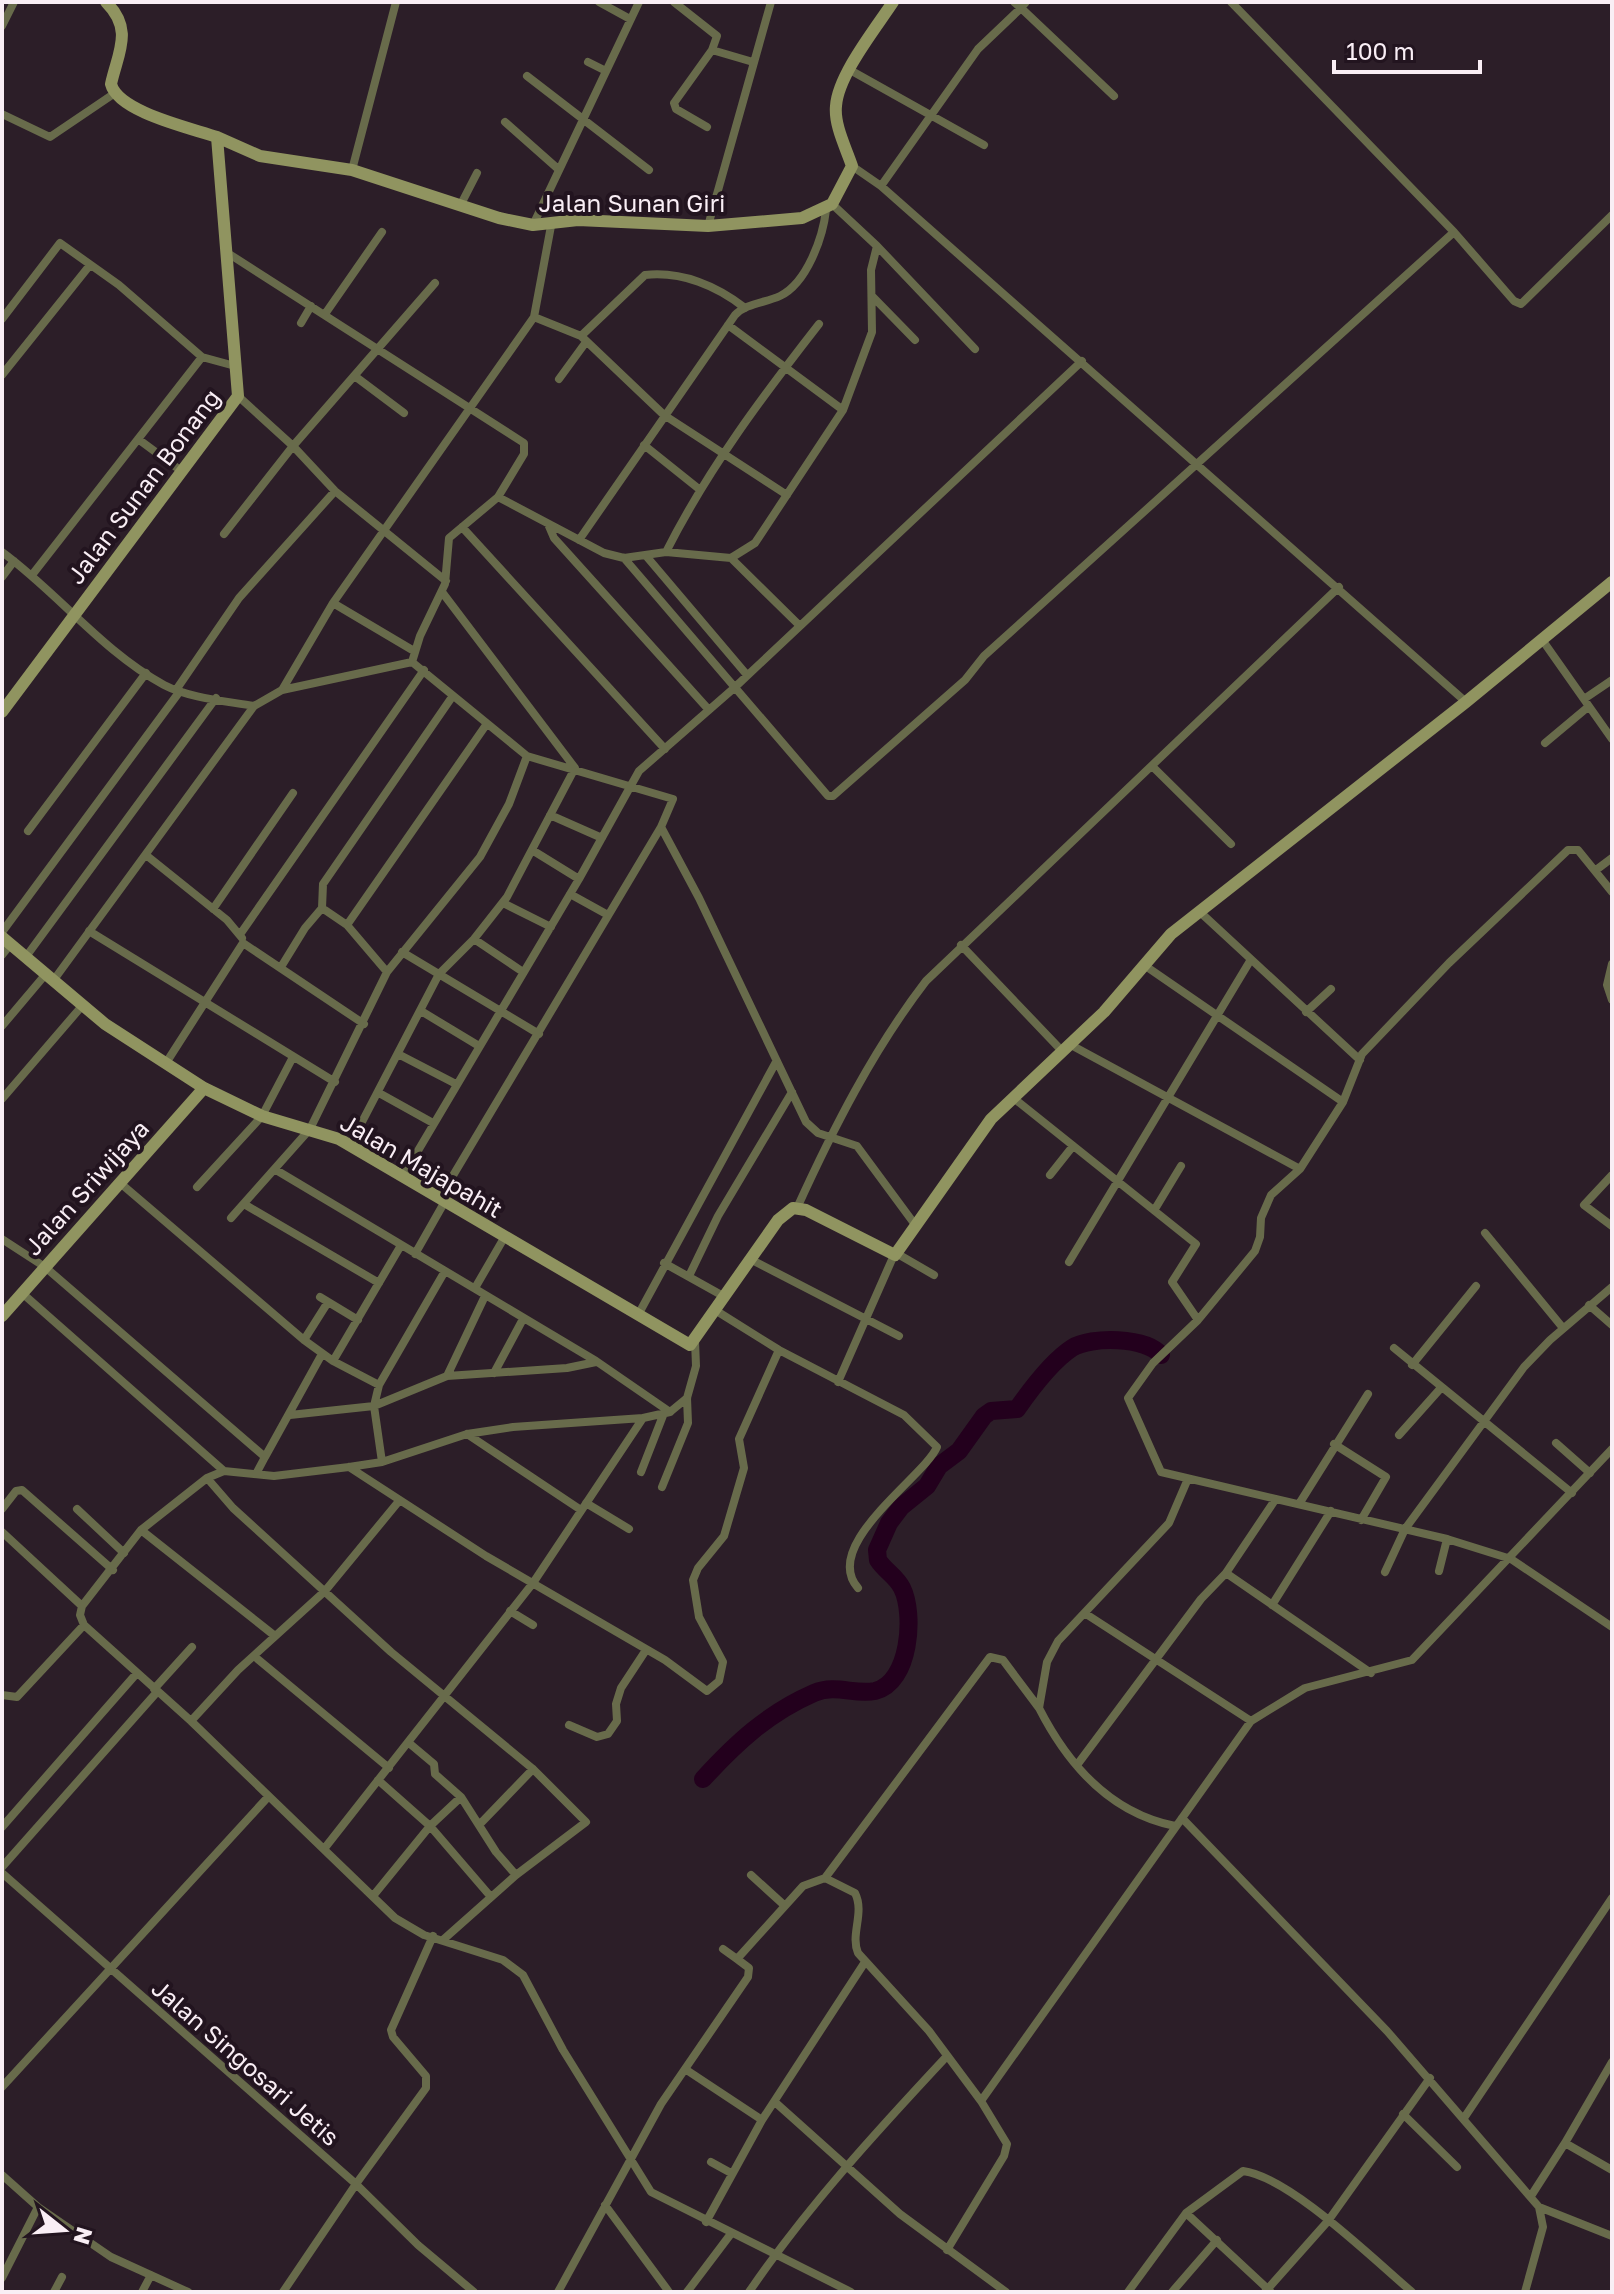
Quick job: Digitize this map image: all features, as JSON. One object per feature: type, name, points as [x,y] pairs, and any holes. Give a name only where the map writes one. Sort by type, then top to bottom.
[{"type":"street","points":[[2,26],[14,2]]},
{"type":"street","points":[[106,2],[121,21],[124,32],[112,80],[115,93],[153,115],[217,137]]},
{"type":"street","points":[[352,170],[396,2]]},
{"type":"street","points":[[599,2],[630,19]]},
{"type":"street","points":[[533,225],[557,168],[639,2]]},
{"type":"street","points":[[674,2],[717,34],[712,50],[674,103],[676,109],[707,127]]},
{"type":"street","points":[[708,226],[771,2]]},
{"type":"street","points":[[893,2],[850,70],[835,108],[852,166],[881,186],[1198,462],[1466,702]]},
{"type":"street","points":[[1236,3],[1454,232],[1514,301],[1521,304],[1612,215]]},
{"type":"street","points":[[881,186],[978,49],[1020,4],[1114,96]]},
{"type":"street","points":[[712,50],[753,62]]},
{"type":"street","points":[[588,62],[604,70]]},
{"type":"street","points":[[850,70],[929,117],[984,145]]},
{"type":"street","points":[[527,76],[649,170]]},
{"type":"street","points":[[2,114],[50,137],[115,93]]},
{"type":"street","points":[[505,122],[557,168]]},
{"type":"street","name":"Jalan Sunan Giri","points":[[217,137],[260,156],[352,170],[460,206],[533,225],[551,226],[578,220],[708,226],[802,218],[829,207]]},
{"type":"street","name":"Jalan Sunan Bonang","points":[[2,712],[238,396],[217,137]]},
{"type":"street","points":[[579,540],[728,325],[745,308],[784,295],[793,287],[818,243],[829,207],[852,166]]},
{"type":"street","points":[[460,206],[477,173]]},
{"type":"street","points":[[829,207],[877,246],[975,349]]},
{"type":"street","points":[[282,690],[333,603],[534,317],[551,226]]},
{"type":"street","points":[[325,314],[382,232]]},
{"type":"street","points":[[624,558],[733,689],[826,794],[833,796],[901,732],[965,680],[984,656],[1454,232]]},
{"type":"street","points":[[2,319],[56,244],[64,245],[202,357],[235,366]]},
{"type":"street","points":[[498,497],[604,553],[624,558],[666,552],[731,558],[755,543],[843,410],[872,332],[871,270],[877,246]]},
{"type":"street","points":[[225,252],[526,447],[498,497],[447,544],[446,581],[414,651],[412,662]]},
{"type":"street","points":[[2,375],[90,265]]},
{"type":"street","points":[[559,379],[584,339],[645,275],[664,275],[713,285],[745,308]]},
{"type":"street","points":[[224,534],[293,446],[435,283]]},
{"type":"street","points":[[871,295],[915,340]]},
{"type":"street","points":[[301,323],[311,306]]},
{"type":"street","points":[[534,317],[584,339],[664,415],[787,495]]},
{"type":"street","points":[[666,552],[699,489],[722,454],[819,324]]},
{"type":"street","points":[[728,325],[843,410]]},
{"type":"street","points":[[32,575],[202,357]]},
{"type":"street","points":[[403,1176],[579,879],[639,771],[733,689],[1082,361]]},
{"type":"street","points":[[356,377],[404,413]]},
{"type":"street","points":[[238,396],[293,446],[335,491],[446,581]]},
{"type":"street","points":[[138,439],[180,470]]},
{"type":"street","points":[[644,445],[699,489]]},
{"type":"street","points":[[4,942],[239,598],[335,491]]},
{"type":"street","points":[[548,524],[554,538],[709,710]]},
{"type":"street","points":[[462,527],[665,749]]},
{"type":"street","points":[[2,552],[32,575],[73,616],[146,673],[178,690],[254,706]]},
{"type":"street","points":[[647,557],[747,675]]},
{"type":"street","points":[[731,558],[799,625]]},
{"type":"street","points":[[2,577],[14,561]]},
{"type":"street","points":[[838,1382],[895,1254],[986,1126],[1067,1048],[1171,934],[1543,641],[1612,582]]},
{"type":"street","points":[[662,1487],[685,1436],[687,1398],[696,1366],[695,1341],[778,1220],[797,1208],[830,1137],[899,1016],[926,981],[961,945],[1339,587]]},
{"type":"street","points":[[442,592],[575,768]]},
{"type":"street","points":[[333,603],[414,651]]},
{"type":"street","points":[[1543,641],[1612,739]]},
{"type":"street","points":[[2,1026],[89,931],[254,706],[282,690],[412,662],[527,756],[634,784],[673,799],[661,827],[441,1201],[415,1254]]},
{"type":"street","points":[[166,1063],[242,938],[424,670]]},
{"type":"street","points":[[28,831],[146,673]]},
{"type":"street","points":[[1545,743],[1612,680]]},
{"type":"street","points":[[281,967],[305,928],[322,908],[325,880],[452,697]]},
{"type":"street","points":[[25,958],[216,698]]},
{"type":"street","points":[[347,925],[486,725]]},
{"type":"street","points":[[231,1218],[310,1129],[387,972],[480,857],[509,804],[527,756]]},
{"type":"street","points":[[1152,766],[1231,844]]},
{"type":"street","points":[[350,1145],[439,974],[474,939],[503,903],[575,768]]},
{"type":"street","points":[[213,909],[293,793]]},
{"type":"street","points":[[550,815],[602,838]]},
{"type":"street","points":[[661,827],[699,898],[806,1122],[830,1137],[857,1146],[916,1226]]},
{"type":"street","points":[[1612,892],[1575,848],[1568,850],[1395,1017],[1360,1060],[1343,1102],[1300,1169],[1271,1195],[1261,1218],[1255,1251],[1198,1320],[1153,1363],[1129,1392],[1130,1405],[1161,1472],[1187,1481],[1447,1539],[1511,1559],[1612,1627]]},
{"type":"street","points":[[532,850],[579,879]]},
{"type":"street","points":[[146,855],[213,909],[242,938],[364,1024]]},
{"type":"street","points":[[1596,870],[1612,858]]},
{"type":"street","points":[[570,894],[608,915]]},
{"type":"street","points":[[503,903],[551,927]]},
{"type":"street","points":[[322,908],[347,925],[387,972]]},
{"type":"street","points":[[1201,913],[1360,1060]]},
{"type":"street","points":[[89,931],[335,1082]]},
{"type":"street","points":[[474,939],[523,972]]},
{"type":"street","name":"Jalan Majapahit","points":[[4,942],[128,1041],[204,1088],[262,1116],[310,1129],[350,1145],[688,1345],[695,1341]]},
{"type":"street","points":[[961,945],[1067,1048],[1167,1097],[1300,1169]]},
{"type":"street","points":[[402,952],[539,1034]]},
{"type":"street","points":[[1069,1262],[1250,961]]},
{"type":"street","points":[[1612,964],[1607,985],[1612,1000]]},
{"type":"street","points":[[1144,965],[1343,1102]]},
{"type":"street","points":[[1306,1012],[1331,989]]},
{"type":"street","points":[[2,1099],[82,1006]]},
{"type":"street","points":[[421,1011],[479,1046]]},
{"type":"street","points":[[398,1054],[456,1084]]},
{"type":"street","points":[[197,1187],[262,1116],[293,1057]]},
{"type":"street","points":[[638,1315],[776,1062]]},
{"type":"street","name":"Jalan Sriwijaya","points":[[2,1316],[204,1088]]},
{"type":"street","points":[[689,1276],[718,1216],[792,1092]]},
{"type":"street","points":[[379,1093],[433,1123]]},
{"type":"street","points":[[1016,1100],[1196,1244],[1172,1282],[1198,1320]]},
{"type":"street","points":[[1050,1175],[1073,1146]]},
{"type":"street","points":[[1155,1209],[1181,1166]]},
{"type":"street","points":[[276,1170],[400,1247],[596,1361],[667,1413]]},
{"type":"street","points":[[1612,1175],[1584,1205],[1612,1226]]},
{"type":"street","points":[[119,1182],[304,1340],[333,1361],[379,1385]]},
{"type":"street","points":[[244,1204],[379,1283]]},
{"type":"street","points":[[797,1208],[934,1275]]},
{"type":"street","points":[[1485,1233],[1563,1328]]},
{"type":"street","points":[[475,1288],[504,1238]]},
{"type":"street","points":[[2,1239],[45,1267],[265,1457]]},
{"type":"street","points":[[333,1361],[400,1247]]},
{"type":"street","points":[[750,1259],[899,1336]]},
{"type":"street","points":[[664,1263],[725,1297]]},
{"type":"street","points":[[382,1462],[374,1406],[379,1385],[445,1271]]},
{"type":"street","points":[[1412,1365],[1476,1286]]},
{"type":"street","points":[[1385,1572],[1405,1529],[1443,1473],[1524,1367],[1563,1328],[1612,1287]]},
{"type":"street","points":[[22,1293],[224,1471]]},
{"type":"street","points":[[447,1376],[485,1296]]},
{"type":"street","points":[[304,1340],[324,1300],[358,1320]]},
{"type":"street","points":[[1589,1305],[1612,1325]]},
{"type":"street","points":[[715,1310],[779,1350],[904,1415],[937,1447],[868,1527],[849,1570],[851,1580],[858,1588]]},
{"type":"street","points":[[494,1373],[523,1319]]},
{"type":"street","points":[[1394,1348],[1440,1389],[1572,1493]]},
{"type":"street","points":[[349,1467],[399,1501],[646,1650],[707,1691],[719,1681],[723,1662],[699,1617],[693,1580],[698,1568],[724,1536],[744,1468],[739,1439],[779,1350]]},
{"type":"street","points":[[256,1474],[322,1354]]},
{"type":"street","points":[[290,1415],[374,1406],[447,1376],[567,1368],[596,1361]]},
{"type":"street","points":[[1399,1435],[1440,1389]]},
{"type":"street","points":[[1299,1504],[1368,1394]]},
{"type":"street","points":[[687,1398],[667,1413],[643,1418],[513,1427],[467,1434],[382,1462],[274,1476],[224,1471],[207,1478],[141,1530],[113,1570],[82,1606],[80,1615],[84,1625],[413,1930],[444,1939],[517,1969],[651,2192],[730,2235],[851,2292]]},
{"type":"street","points":[[641,1472],[667,1413]]},
{"type":"street","points":[[324,1849],[533,1583],[643,1418]]},
{"type":"street","points":[[467,1434],[583,1506],[629,1529]]},
{"type":"street","points":[[1556,1443],[1590,1473]]},
{"type":"street","points":[[1334,1444],[1386,1477],[1361,1520]]},
{"type":"street","points":[[981,2101],[1251,1721],[1305,1688],[1412,1660],[1612,1449]]},
{"type":"street","points":[[207,1478],[233,1508],[445,1698],[533,1769],[585,1821],[585,1825],[516,1875],[444,1939]]},
{"type":"street","points":[[1039,1708],[1051,1651],[1169,1523],[1187,1481]]},
{"type":"street","points":[[2,1509],[16,1491],[22,1490],[113,1570]]},
{"type":"street","points":[[1077,1765],[1156,1659],[1226,1573],[1275,1500]]},
{"type":"street","points":[[191,1721],[254,1656],[325,1591],[399,1501]]},
{"type":"street","points":[[77,1509],[124,1553]]},
{"type":"street","points":[[1272,1605],[1331,1511]]},
{"type":"street","points":[[141,1530],[275,1636]]},
{"type":"street","points":[[2,1532],[82,1606]]},
{"type":"street","points":[[1439,1571],[1447,1539]]},
{"type":"street","points":[[1226,1573],[1371,1673]]},
{"type":"street","points":[[510,1611],[533,1625]]},
{"type":"street","points":[[1086,1614],[1251,1721]]},
{"type":"street","points":[[2,1695],[17,1697],[84,1625]]},
{"type":"street","points":[[2,1867],[192,1647]]},
{"type":"street","points":[[569,1725],[597,1737],[608,1734],[617,1721],[616,1704],[621,1688],[646,1650]]},
{"type":"street","points":[[254,1656],[389,1768]]},
{"type":"street","points":[[737,1959],[803,1886],[825,1878],[990,1657],[1003,1660],[1077,1765],[1108,1799],[1150,1819],[1175,1826]]},
{"type":"street","points":[[2,1827],[137,1673]]},
{"type":"street","points":[[409,1743],[434,1764],[435,1774],[461,1797],[496,1852],[516,1875]]},
{"type":"street","points":[[480,1824],[533,1769]]},
{"type":"street","points":[[378,1780],[430,1826],[491,1897]]},
{"type":"street","points":[[2,2087],[268,1797]]},
{"type":"street","points":[[373,1896],[430,1826],[461,1797]]},
{"type":"street","points":[[1182,1818],[1430,2078],[1539,2207],[1543,2227],[1525,2292]]},
{"type":"street","name":"Jalan Singosari Jetis","points":[[2,1873],[356,2184],[418,2245],[474,2292]]},
{"type":"street","points":[[751,1875],[784,1905]]},
{"type":"street","points":[[825,1878],[846,1885],[858,1897],[859,1926],[854,1945],[981,2101],[1007,2149],[947,2250]]},
{"type":"street","points":[[1464,2118],[1612,1898]]},
{"type":"street","points":[[283,2292],[426,2088],[426,2076],[393,2037],[391,2030],[433,1936]]},
{"type":"street","points":[[558,2292],[629,2158],[748,1977],[749,1968],[723,1949]]},
{"type":"street","points":[[706,2222],[762,2120],[776,2103],[865,1962]]},
{"type":"street","points":[[749,2292],[774,2256],[847,2167],[947,2056]]},
{"type":"street","points":[[1531,2196],[1612,2062]]},
{"type":"street","points":[[685,2069],[762,2120]]},
{"type":"street","points":[[1186,2213],[1267,2291],[1328,2221],[1430,2078]]},
{"type":"street","points":[[776,2103],[947,2250],[1006,2292]]},
{"type":"street","points":[[1403,2114],[1457,2167]]},
{"type":"street","points":[[1565,2143],[1612,2170]]},
{"type":"street","points":[[711,2162],[731,2173]]},
{"type":"street","points":[[1128,2292],[1186,2213],[1243,2171],[1269,2179],[1328,2221],[1412,2292]]},
{"type":"street","points":[[2,2175],[38,2207],[111,2257],[188,2292]]},
{"type":"street","points":[[605,2205],[669,2292]]},
{"type":"street","points":[[2,2278],[38,2207]]},
{"type":"street","points":[[1539,2207],[1612,2236]]},
{"type":"street","points":[[687,2292],[730,2235]]},
{"type":"street","points":[[1172,2292],[1217,2240]]},
{"type":"street","points":[[142,2292],[151,2275]]},
{"type":"street","points":[[54,2292],[62,2277]]},
{"type":"street","points":[[987,2292],[994,2283]]},
{"type":"waterway","points":[[703,1779],[754,1730],[797,1701],[822,1690],[875,1691],[887,1685],[896,1675],[906,1646],[906,1600],[897,1580],[878,1560],[877,1550],[889,1523],[901,1507],[927,1486],[939,1466],[959,1451],[984,1416],[991,1411],[1017,1409],[1050,1368],[1064,1354],[1081,1344],[1118,1340],[1143,1345],[1161,1355]]}]
